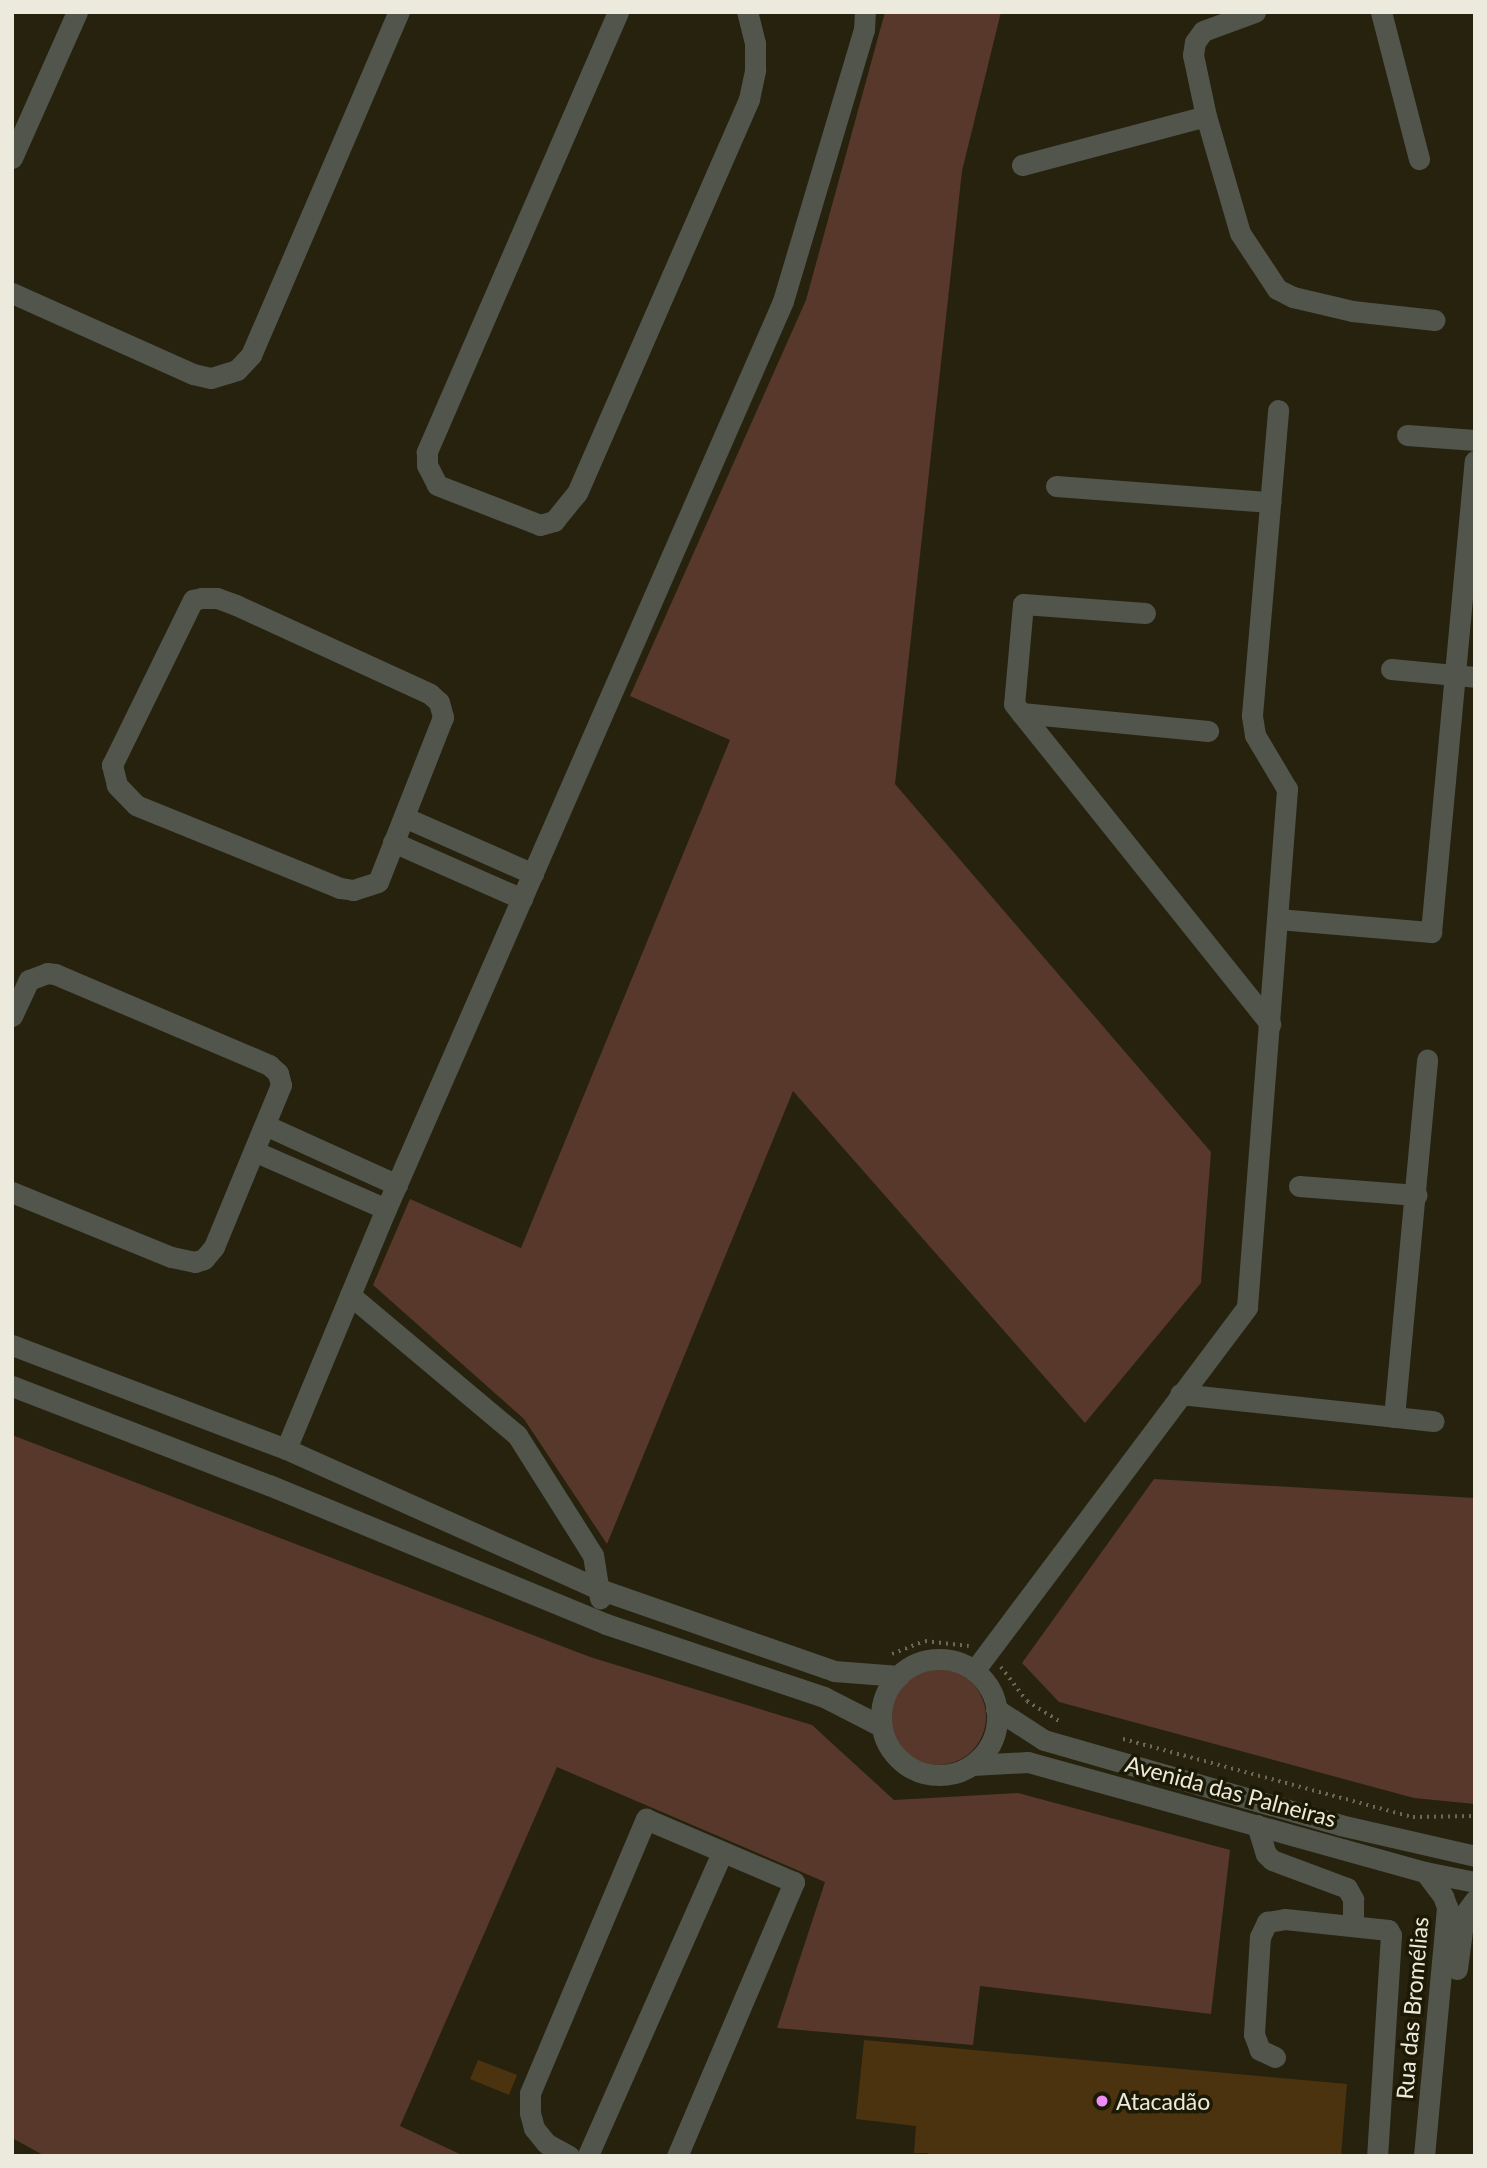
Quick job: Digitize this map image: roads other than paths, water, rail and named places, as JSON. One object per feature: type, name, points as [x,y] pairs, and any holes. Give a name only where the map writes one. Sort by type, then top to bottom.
[{"type":"street","points":[[12,158],[77,12]]},
{"type":"street","points":[[12,293],[193,374],[211,378],[237,370],[251,355],[399,12]]},
{"type":"street","points":[[618,12],[427,452],[427,466],[437,485],[540,525],[554,521],[577,493],[748,99],[755,70],[755,43],[747,12]]},
{"type":"street","points":[[286,1450],[386,1209],[783,301],[864,30],[865,12]]},
{"type":"street","points":[[1255,12],[1203,31],[1195,42],[1192,55],[1206,116],[1240,233],[1277,289],[1293,297],[1352,311],[1435,320]]},
{"type":"street","points":[[1381,12],[1419,159]]},
{"type":"street","points":[[1022,165],[1206,116]]},
{"type":"street","points":[[980,1663],[1247,1307],[1287,789],[1255,735],[1252,715],[1278,410]]},
{"type":"street","points":[[1407,436],[1475,440]]},
{"type":"street","points":[[1278,919],[1431,932],[1464,676],[1475,461]]},
{"type":"street","points":[[1056,486],[1270,502]]},
{"type":"street","points":[[217,598],[236,605],[430,694],[439,702],[443,717],[404,817],[377,882],[353,890],[340,888],[136,805],[117,785],[112,765],[193,600],[217,598]]},
{"type":"street","points":[[1145,613],[1023,604],[1014,704],[1270,1024]]},
{"type":"street","points":[[1391,669],[1464,676]]},
{"type":"street","points":[[1021,713],[1208,731]]},
{"type":"street","points":[[404,817],[533,874]]},
{"type":"street","points":[[393,842],[522,899]]},
{"type":"street","points":[[12,1016],[29,980],[37,975],[55,974],[269,1065],[278,1073],[281,1085],[214,1247],[204,1259],[195,1262],[171,1256],[12,1192]]},
{"type":"street","points":[[1394,1417],[1417,1195],[1427,1060]]},
{"type":"street","points":[[265,1125],[397,1185]]},
{"type":"street","points":[[254,1151],[386,1209]]},
{"type":"street","points":[[1299,1186],[1417,1195]]},
{"type":"street","points":[[350,1295],[517,1435],[593,1555],[606,1624]]},
{"type":"street","points":[[12,1345],[286,1450],[599,1589],[834,1671],[899,1675]]},
{"type":"street","points":[[12,1386],[269,1485],[606,1624],[824,1697],[881,1726]]},
{"type":"street","points":[[1181,1394],[1434,1421]]},
{"type":"street","points":[[928,1660],[980,1663],[996,1709],[992,1740],[972,1765],[941,1775],[916,1770],[896,1756],[881,1726],[882,1708],[888,1690],[899,1675],[912,1665],[928,1660]]},
{"type":"street","name":"Avenida das Palneiras","points":[[996,1709],[1044,1740],[1340,1825],[1475,1856]]},
{"type":"street","name":"Avenida das Palneiras","points":[[972,1765],[1028,1762],[1425,1872],[1475,1882]]},
{"type":"street","points":[[677,2156],[794,1882],[646,1819],[530,2093],[530,2113],[534,2129],[546,2143],[581,2156],[722,1852]]},
{"type":"street","points":[[1257,1825],[1266,1854],[1272,1860],[1347,1888],[1353,1899],[1353,1926]]},
{"type":"street","name":"Rua das Bromélias","points":[[1424,2156],[1447,1908],[1443,1896],[1425,1872]]},
{"type":"street","name":"Rua das Bromélias","points":[[1437,2156],[1464,1915],[1475,1900]]},
{"type":"street","points":[[1275,2057],[1260,2050],[1254,2034],[1263,1927],[1275,1919],[1385,1928],[1391,1935],[1377,2156]]},
{"type":"place","name":"Atacadão","points":[[1102,2101]]}]
